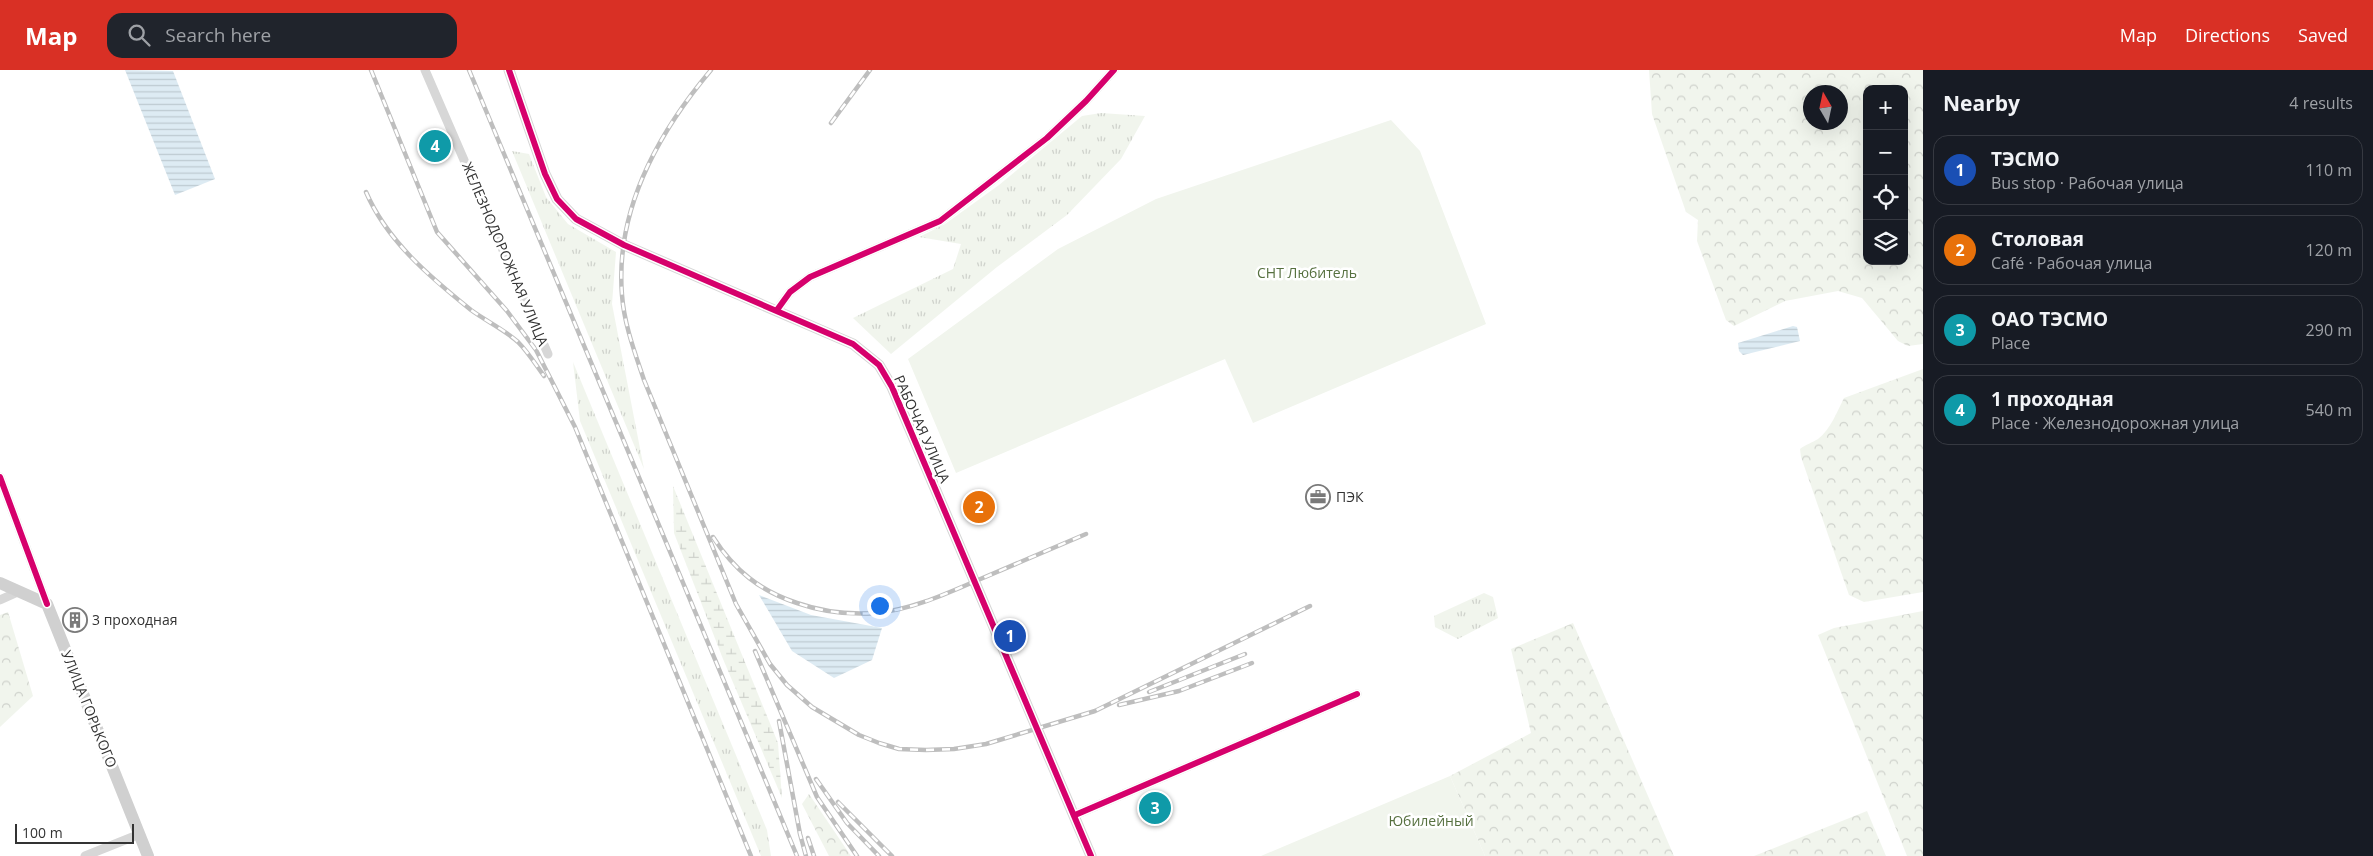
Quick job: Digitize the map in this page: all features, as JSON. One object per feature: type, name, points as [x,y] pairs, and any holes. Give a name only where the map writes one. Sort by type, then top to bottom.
[{"type":"main road","points":[[0,583],[48,604]]},
{"type":"main road","name":"УЛИЦА ГОРЬКОГО","points":[[48,604],[148,856]]},
{"type":"street","name":"ЖЕЛЕЗНОДОРОЖНАЯ УЛИЦА","points":[[425,70],[548,354]]},
{"type":"street","name":"РАБОЧАЯ УЛИЦА","points":[[509,70],[545,174],[557,200],[576,219],[624,245],[853,344],[879,365],[892,387],[1092,856]]},
{"type":"street","points":[[777,310],[790,292],[810,277],[940,222],[1047,138],[1086,101],[1114,70]]},
{"type":"street","name":"УЛИЦА ГОРЬКОГО","points":[[0,477],[48,604]]},
{"type":"street","points":[[0,600],[21,591]]},
{"type":"street","points":[[1075,815],[1356,694]]},
{"type":"street","points":[[85,856],[140,834]]},
{"type":"green space","points":[[1649,70],[1923,70],[1923,344],[1908,346],[1898,341],[1862,298],[1838,291],[1785,301],[1734,326],[1726,320],[1697,241],[1698,220],[1686,212],[1652,114]]},
{"type":"green space","points":[[1101,113],[1145,116],[1121,159],[1067,215],[997,267],[891,354],[853,318],[953,269],[961,244],[919,237],[945,224],[999,185],[1082,116]]},
{"type":"green space","name":"СНТ Любитель","points":[[1391,120],[1420,151],[1486,324],[1253,423],[1225,359],[956,473],[908,359],[1058,249],[1156,199]]},
{"type":"green space","points":[[512,151],[529,154],[546,197],[568,224],[616,252],[612,304],[644,469]]},
{"type":"green space","points":[[573,362],[767,830],[771,856],[761,856],[580,421]]},
{"type":"green space","points":[[1923,369],[1923,592],[1864,602],[1849,595],[1801,457],[1800,449],[1818,439],[1826,431],[1844,398]]},
{"type":"green space","points":[[673,486],[778,743],[782,798],[723,659],[674,533]]},
{"type":"green space","points":[[1484,593],[1493,597],[1498,618],[1458,639],[1435,627],[1434,616]]},
{"type":"green space","points":[[1923,611],[1923,856],[1907,856],[1818,635],[1834,628]]},
{"type":"green space","points":[[8,612],[33,696],[0,727],[0,615]]},
{"type":"green space","points":[[1573,623],[1674,856],[1485,856],[1450,776],[1531,733],[1511,649]]},
{"type":"green space","name":"Юбилейный","points":[[1450,776],[1485,856],[1261,856]]},
{"type":"green space","points":[[809,794],[851,856],[829,856],[802,804]]},
{"type":"green space","points":[[1867,811],[1886,856],[1754,856]]},
{"type":"shaded area","points":[[125,70],[173,71],[215,179],[175,195]]},
{"type":"shaded area","points":[[1793,326],[1797,327],[1800,341],[1743,355],[1739,351],[1738,343]]},
{"type":"shaded area","points":[[759,595],[811,615],[882,628],[872,660],[834,678],[792,651]]},
{"type":"railway","points":[[371,70],[437,232],[507,311],[536,350],[575,427],[751,856]]},
{"type":"railway","points":[[469,70],[797,856]]},
{"type":"railway","points":[[711,70],[692,94],[658,146],[644,174],[633,203],[626,233],[622,264],[623,306],[630,338],[644,380],[736,604],[770,664],[787,685],[812,707],[859,735],[879,743],[899,749],[954,749],[986,744],[1095,711],[1310,606]]},
{"type":"railway","points":[[831,123],[870,70]]},
{"type":"railway","points":[[366,192],[386,226],[411,257],[440,285],[471,310],[518,342],[544,376]]},
{"type":"railway","points":[[713,537],[739,569],[760,586],[771,592],[817,609],[866,614],[901,609],[925,602],[1086,534]]},
{"type":"railway","points":[[755,651],[817,797],[857,856]]},
{"type":"railway","points":[[1149,692],[1245,654]]},
{"type":"railway","points":[[1119,705],[1179,691],[1252,663]]},
{"type":"railway","points":[[779,721],[800,834],[806,856]]},
{"type":"railway","points":[[816,779],[847,823],[879,856]]},
{"type":"railway","points":[[838,802],[892,856]]},
{"type":"railway","points":[[808,838],[814,856]]},
{"type":"cycle path","points":[[509,70],[545,174],[557,199],[576,219],[624,245],[853,344],[879,365],[892,387],[1091,856]]},
{"type":"cycle path","points":[[777,310],[790,292],[810,277],[940,221],[1047,138],[1086,101],[1114,70]]},
{"type":"cycle path","points":[[0,477],[47,604]]},
{"type":"cycle path","points":[[1075,815],[1357,694]]},
{"type":"place","name":"1 проходная","points":[[435,146]]},
{"type":"place","name":"ПЭК","points":[[1318,497]]},
{"type":"place","name":"Столовая","points":[[979,507]]},
{"type":"place","name":"3 проходная","points":[[75,620]]},
{"type":"place","name":"ТЭСМО","points":[[1010,636]]},
{"type":"place","name":"ОАО ТЭСМО","points":[[1155,808]]}]
